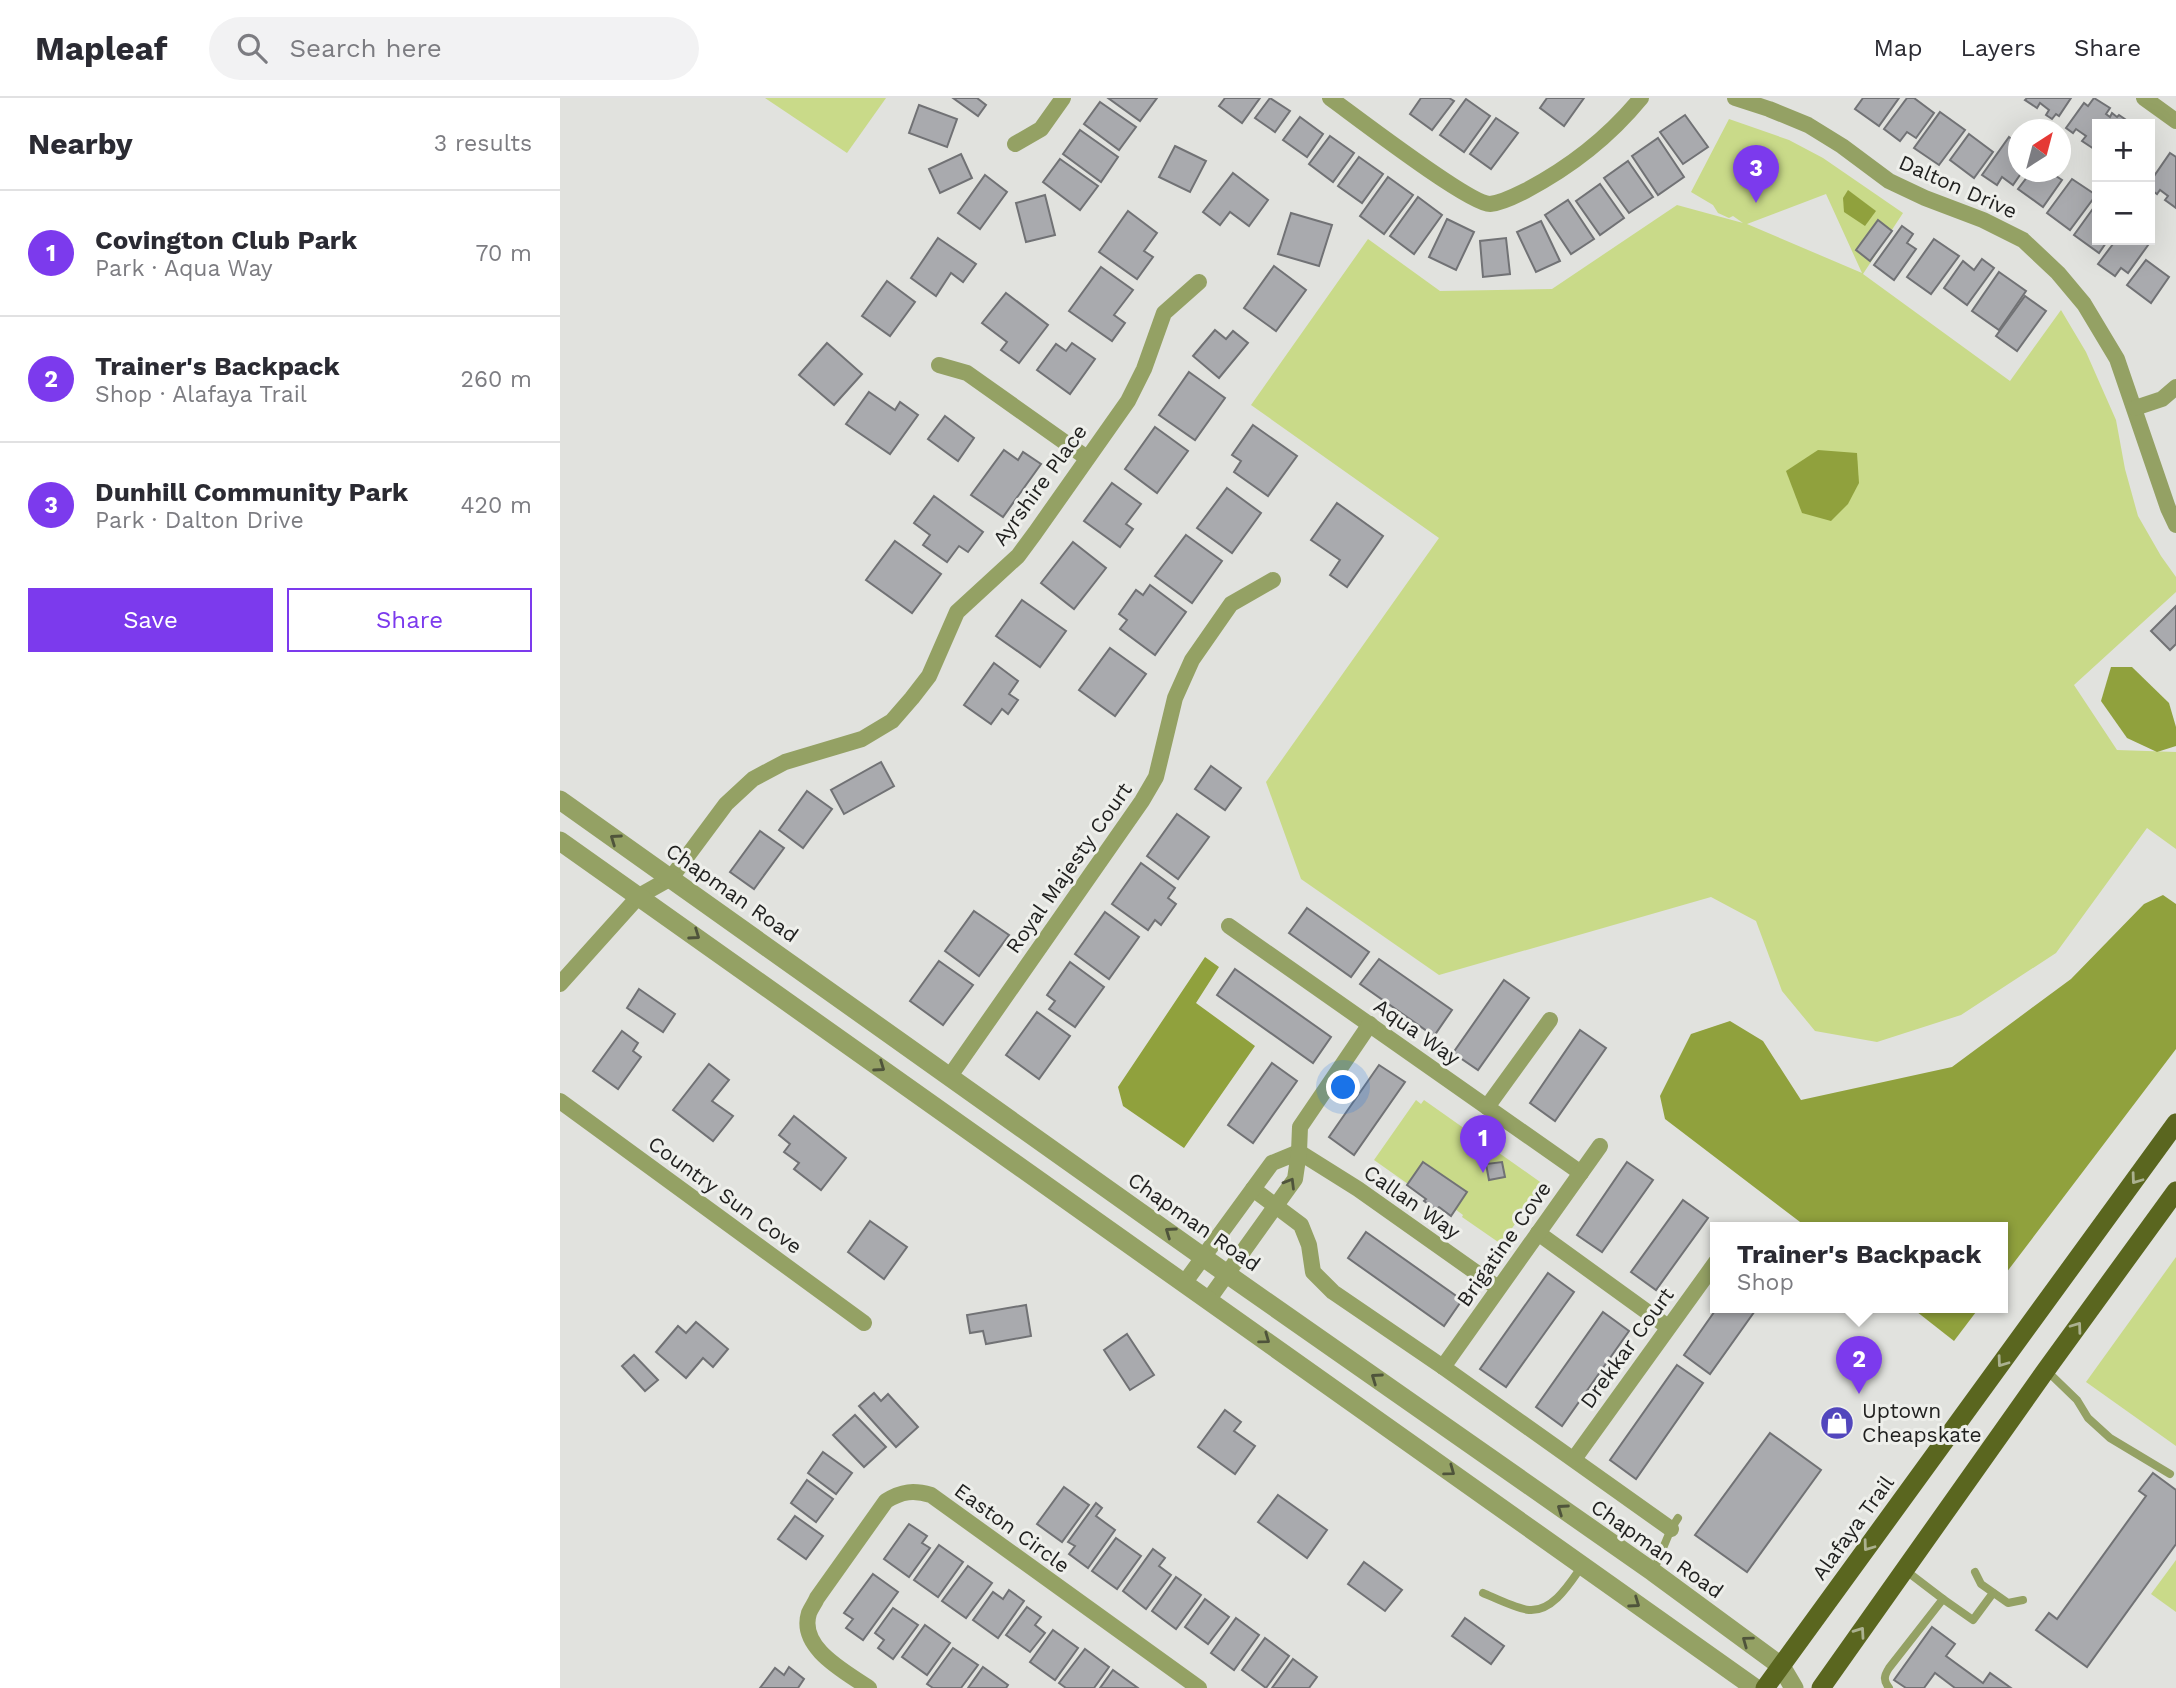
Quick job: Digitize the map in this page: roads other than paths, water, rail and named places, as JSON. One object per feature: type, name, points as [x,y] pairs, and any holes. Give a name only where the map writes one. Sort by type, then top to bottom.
[{"type":"main road","name":"Alafaya Trail","points":[[1765,1688],[2176,1123]]},
{"type":"main road","points":[[1821,1688],[2176,1191]]},
{"type":"street","points":[[1015,144],[1041,129],[1063,98]]},
{"type":"street","points":[[1330,98],[1460,191],[1488,204],[1510,199],[1544,181],[1584,154],[1625,117],[1641,98]]},
{"type":"street","name":"Dalton Drive","points":[[1735,98],[1769,108],[1808,125],[1889,181],[1983,220],[2023,240],[2059,273],[2084,304],[2117,359],[2176,525]]},
{"type":"street","points":[[2144,98],[2176,121]]},
{"type":"street","name":"Ayrshire Place","points":[[560,984],[639,896],[671,878],[726,804],[753,779],[785,762],[862,739],[892,721],[929,676],[957,612],[1018,556],[1129,401],[1144,369],[1164,313],[1199,282]]},
{"type":"street","points":[[939,365],[967,373],[1087,458]]},
{"type":"street","points":[[2135,408],[2162,398],[2176,387]]},
{"type":"street","name":"Royal Majesty Court","points":[[950,1076],[1156,778],[1175,698],[1192,660],[1231,604],[1273,579]]},
{"type":"street","name":"Chapman Road","points":[[560,800],[1653,1573],[1781,1666],[1794,1688]]},
{"type":"street","points":[[560,841],[1755,1688]]},
{"type":"street","name":"Aqua Way","points":[[1228,926],[1581,1173]]},
{"type":"street","points":[[1488,1107],[1550,1020]]},
{"type":"street","points":[[1209,1299],[1294,1179],[1300,1127],[1370,1024]]},
{"type":"street","name":"Country Sun Cove","points":[[560,1101],[864,1323]]},
{"type":"street","name":"Brigatine Cove","points":[[1443,1367],[1600,1146]]},
{"type":"street","points":[[1185,1283],[1272,1163],[1299,1153]]},
{"type":"street","name":"Callan Way","points":[[1299,1153],[1358,1189],[1498,1288]]},
{"type":"street","points":[[1253,1189],[1301,1225],[1313,1272],[1333,1292],[1574,1459],[1675,1524]]},
{"type":"street","points":[[1538,1233],[1668,1327]]},
{"type":"street","name":"Drekkar Court","points":[[1574,1459],[1710,1270]]},
{"type":"street","name":"Easton Circle","points":[[869,1688],[817,1649],[809,1634],[808,1615],[817,1598],[887,1501],[898,1493],[916,1491],[931,1495],[1199,1688]]},
{"type":"lane","points":[[2046,1370],[2077,1400],[2088,1418],[2110,1438],[2170,1474]]},
{"type":"lane","points":[[1653,1573],[1675,1524]]},
{"type":"lane","points":[[1483,1593],[1528,1610],[1545,1608],[1562,1593],[1583,1566]]},
{"type":"lane","points":[[1905,1569],[1973,1620],[1993,1592]]},
{"type":"lane","points":[[1975,1572],[1980,1584],[2008,1603],[2023,1600]]},
{"type":"lane","points":[[1889,1688],[1884,1677],[1889,1668],[1943,1599]]},
{"type":"place","name":"Dunhill Community Park","points":[[1756,203]]},
{"type":"place","name":"Covington Club Park","points":[[1483,1173]]},
{"type":"place","name":"Trainer's Backpack","points":[[1859,1394]]},
{"type":"place","name":"Uptown Cheapskate","points":[[1837,1423]]}]
